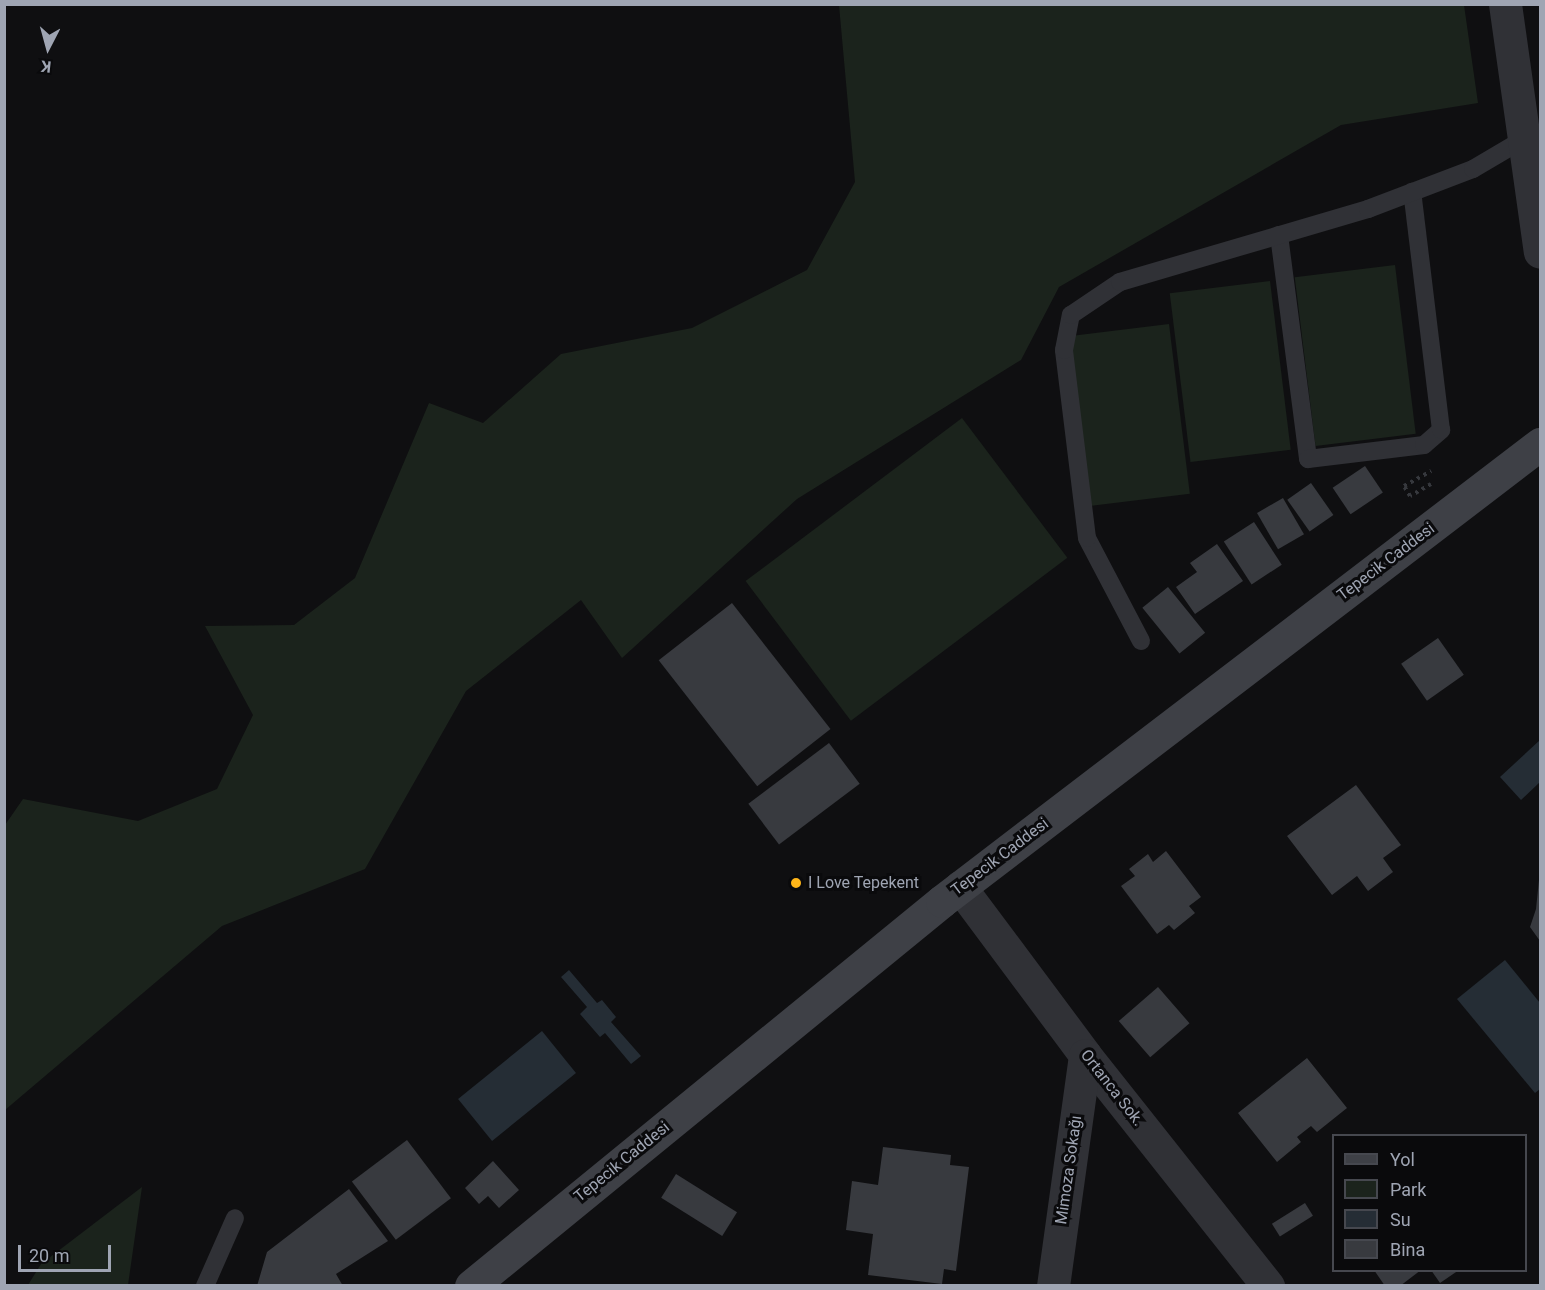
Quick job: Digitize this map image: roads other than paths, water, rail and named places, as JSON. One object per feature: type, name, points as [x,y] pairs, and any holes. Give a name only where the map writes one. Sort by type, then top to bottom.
[{"type":"street","points":[[1506,4],[1540,252]]},
{"type":"street","name":"Tepecik Caddesi","points":[[471,1286],[960,887],[1540,444]]},
{"type":"street","name":"Ortanca Sok.","points":[[960,887],[1085,1055],[1268,1286]]},
{"type":"street","name":"Mimoza Sokağı","points":[[1053,1286],[1085,1055]]},
{"type":"lane","points":[[1140,641],[1087,538],[1064,350],[1071,315],[1120,282],[1279,235],[1412,192],[1473,169],[1524,139]]},
{"type":"lane","points":[[1279,235],[1308,459],[1424,445],[1441,430],[1412,192]]},
{"type":"lane","points":[[205,1286],[235,1218]]},
{"type":"water","points":[[1540,740],[1540,782],[1521,800],[1500,777]]},
{"type":"water","points":[[1505,960],[1540,1003],[1540,1089],[1535,1093],[1457,999]]},
{"type":"water","points":[[569,970],[597,1003],[602,1000],[616,1017],[611,1022],[641,1056],[631,1064],[605,1033],[600,1037],[580,1014],[587,1007],[561,977]]},
{"type":"water","points":[[542,1031],[576,1073],[492,1141],[458,1099]]},
{"type":"place","name":"I Love Tepekent","points":[[796,883]]}]
